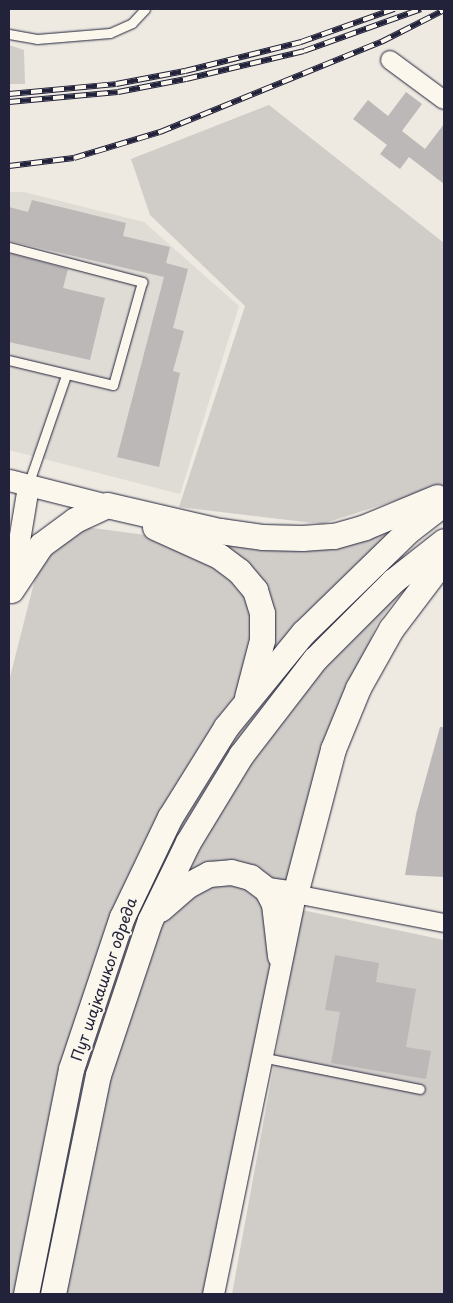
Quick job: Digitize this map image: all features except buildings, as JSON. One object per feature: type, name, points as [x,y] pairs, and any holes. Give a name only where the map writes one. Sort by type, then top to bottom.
[{"type":"main road","points":[[10,596],[41,545],[76,520],[107,505],[220,531],[262,538],[302,538],[334,536],[364,527],[444,495]]},
{"type":"main road","name":"Пут шајкашког одреда","points":[[26,1294],[71,1069],[122,917],[170,817],[247,699],[323,611],[444,503]]},
{"type":"main road","points":[[107,505],[219,556],[239,571],[254,590],[262,613],[262,640],[247,699]]},
{"type":"main road","name":"Пут шајкашког одреда","points":[[54,1294],[98,1075],[150,920],[211,802],[276,705],[363,608],[444,541]]},
{"type":"main road","points":[[150,920],[178,892],[208,874],[242,874],[267,890],[295,894],[333,749],[358,688],[391,629],[444,559]]},
{"type":"main road","points":[[267,890],[279,922],[280,956]]},
{"type":"street","points":[[390,60],[444,100]]},
{"type":"street","points":[[10,596],[18,483],[107,505]]},
{"type":"street","points":[[213,1294],[280,956],[295,894],[444,922]]},
{"type":"lane","points":[[9,34],[37,39],[110,33],[132,23],[145,9]]},
{"type":"lane","points":[[9,247],[142,282],[113,385],[9,360]]},
{"type":"lane","points":[[18,483],[66,375]]},
{"type":"lane","points":[[260,1057],[420,1089]]},
{"type":"shaded area","points":[[9,45],[24,50],[25,84],[9,84]]},
{"type":"shaded area","points":[[269,105],[444,243],[444,485],[322,524],[179,507],[245,306],[150,215],[131,159]]},
{"type":"shaded area","points":[[9,192],[24,192],[144,222],[239,306],[180,494],[9,450]]},
{"type":"shaded area","points":[[85,527],[252,549],[325,550],[386,533],[416,572],[377,624],[355,678],[207,1294],[9,1294],[9,681],[39,563],[49,548]]},
{"type":"shaded area","points":[[302,910],[444,940],[444,1294],[232,1294]]},
{"type":"railway","points":[[9,94],[116,84],[185,71],[301,42],[394,9]]},
{"type":"railway","points":[[9,102],[118,92],[186,79],[304,51],[421,9]]},
{"type":"railway","points":[[9,166],[74,158],[160,132],[381,42],[444,10]]}]
